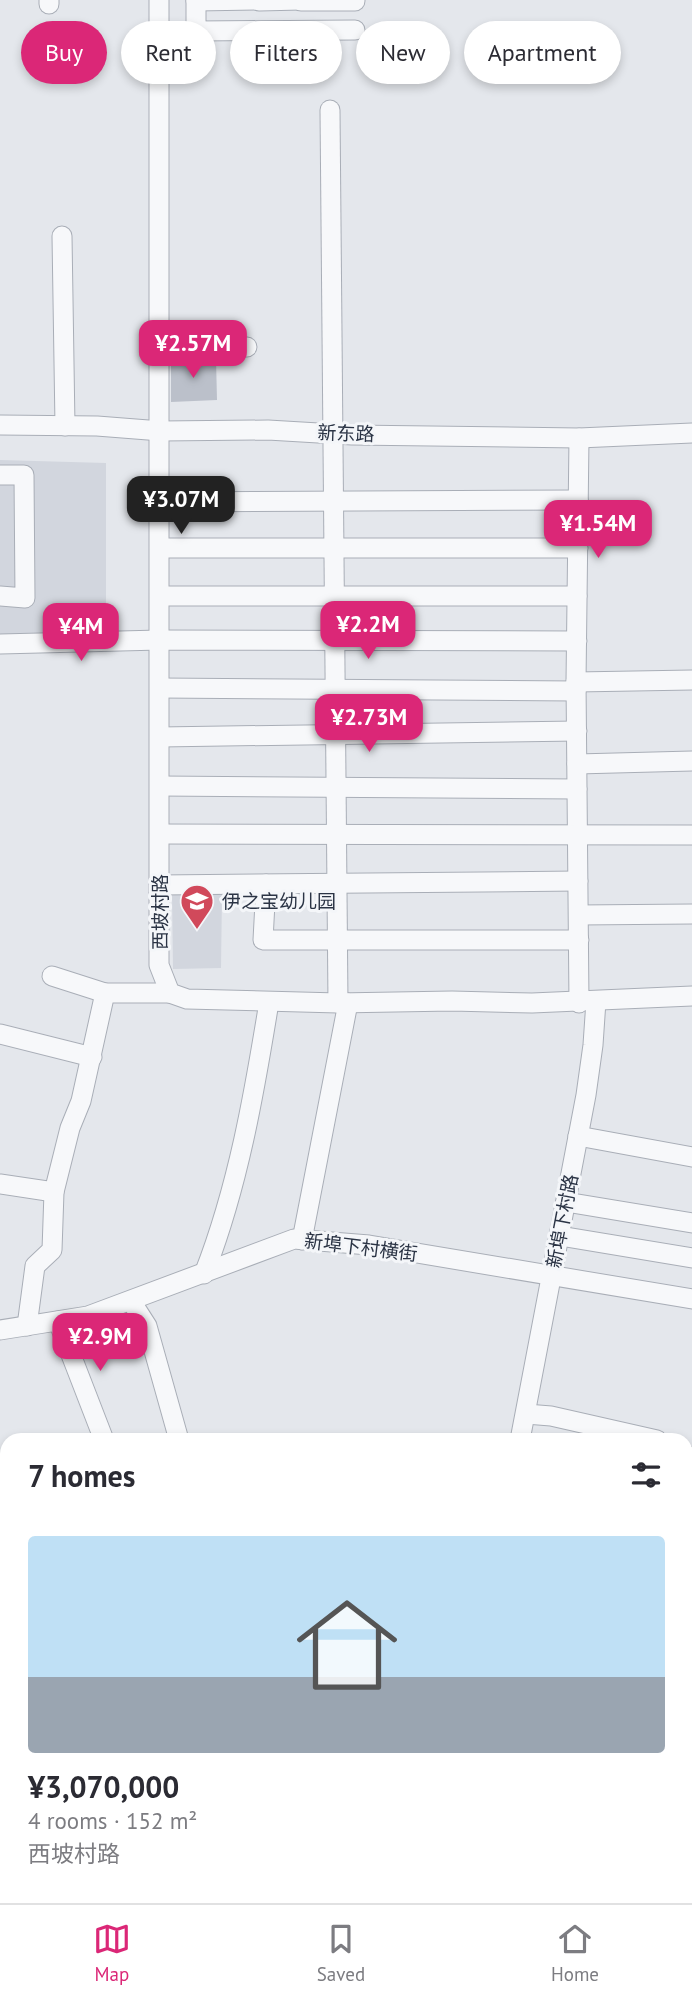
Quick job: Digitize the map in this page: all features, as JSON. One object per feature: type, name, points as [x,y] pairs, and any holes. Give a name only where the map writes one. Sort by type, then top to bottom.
[{"type":"street","name":"西坡村路","points":[[159,0],[159,965],[170,993]]},
{"type":"street","points":[[196,0],[259,1],[355,0],[355,36],[196,31],[196,0]]},
{"type":"street","points":[[302,1240],[343,1003],[337,940],[330,110]]},
{"type":"street","points":[[62,236],[65,426]]},
{"type":"street","points":[[160,346],[247,347]]},
{"type":"street","name":"新东路","points":[[0,425],[161,431],[268,430],[333,434],[579,438],[692,433]]},
{"type":"street","name":"新埠下村路","points":[[522,1433],[560,1236],[593,1045],[579,940],[576,686],[579,438]]},
{"type":"street","points":[[0,475],[24,475],[25,598],[0,596]]},
{"type":"street","points":[[161,502],[578,500]]},
{"type":"street","points":[[160,548],[578,548]]},
{"type":"street","points":[[160,596],[577,596]]},
{"type":"street","points":[[0,644],[160,640],[577,641]]},
{"type":"street","points":[[160,688],[335,690],[576,686],[692,680]]},
{"type":"street","points":[[160,737],[577,732]]},
{"type":"street","points":[[577,764],[692,761]]},
{"type":"street","points":[[160,786],[577,789]]},
{"type":"street","points":[[160,834],[692,835]]},
{"type":"street","points":[[160,885],[578,881]]},
{"type":"street","points":[[267,884],[263,940],[579,940]]},
{"type":"street","points":[[579,915],[692,914]]},
{"type":"street","points":[[52,976],[105,993],[170,993],[187,999],[269,1002],[588,1002],[692,996]]},
{"type":"street","points":[[27,1325],[35,1265],[52,1250],[54,1192],[70,1128],[81,1101],[105,993]]},
{"type":"street","points":[[204,1274],[246,1137],[269,1002]]},
{"type":"street","points":[[0,1034],[92,1057]]},
{"type":"street","points":[[578,1136],[692,1157]]},
{"type":"street","points":[[0,1184],[54,1192]]},
{"type":"street","points":[[566,1202],[692,1223]]},
{"type":"street","points":[[560,1236],[692,1258]]},
{"type":"street","name":"新埠下村横街","points":[[0,1330],[88,1316],[294,1239],[369,1245],[692,1299]]},
{"type":"street","points":[[131,1301],[146,1326],[177,1433]]},
{"type":"street","points":[[58,1321],[101,1433]]},
{"type":"street","points":[[526,1414],[551,1416],[626,1433]]},
{"type":"shaded area","points":[[0,460],[106,463],[106,639],[0,634]]},
{"type":"shaded area","name":"伊之宝幼儿园","points":[[222,893],[221,968],[173,969],[172,895]]},
{"type":"building","points":[[171,358],[216,359],[217,400],[171,402]]},
{"type":"place","name":"伊之宝幼儿园","points":[[197,931]]}]
